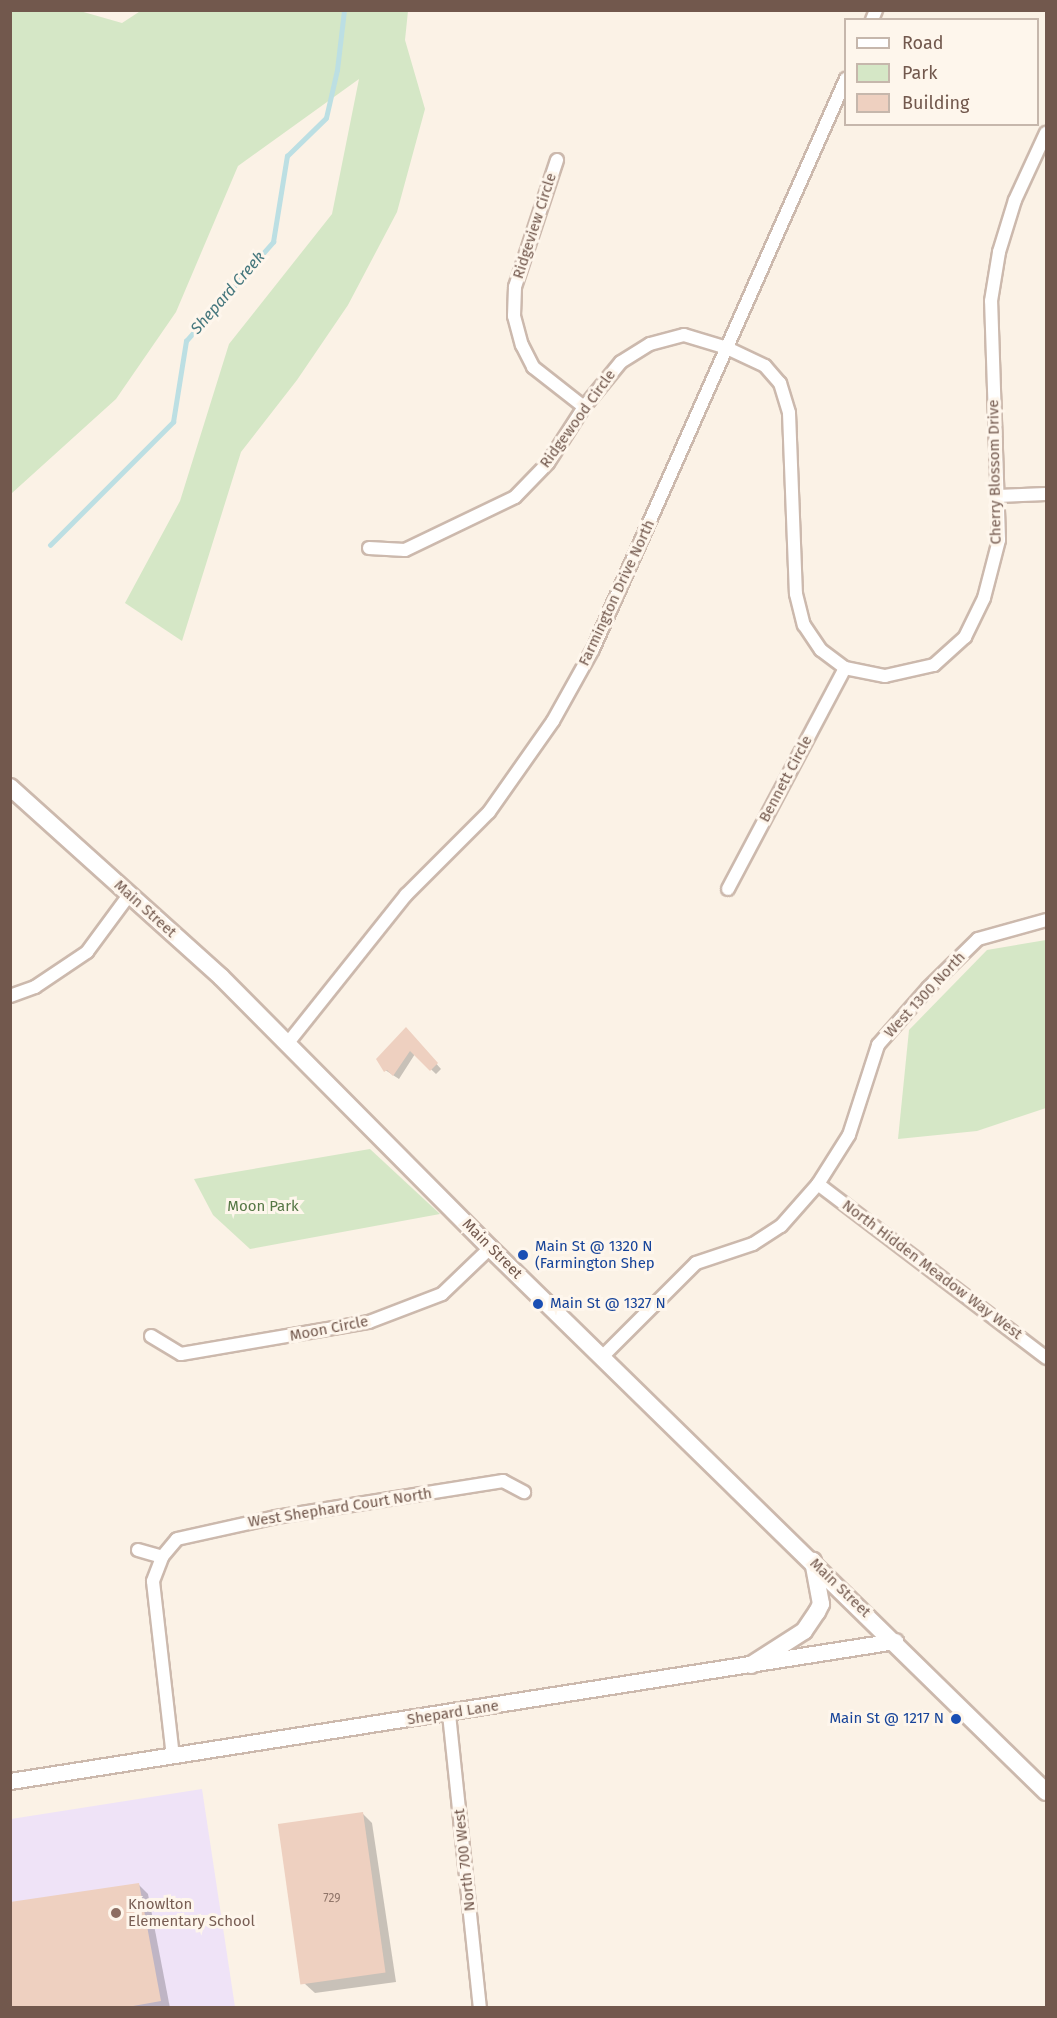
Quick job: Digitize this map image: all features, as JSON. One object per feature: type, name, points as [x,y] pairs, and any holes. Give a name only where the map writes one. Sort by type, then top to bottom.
[{"type":"main road","name":"Main Street","points":[[10,787],[221,977],[490,1248],[895,1641],[1047,1792]]},
{"type":"main road","points":[[751,1665],[804,1631],[817,1612],[821,1604],[813,1562]]},
{"type":"street","name":"Farmington Drive North","points":[[287,1044],[406,895],[489,812],[554,721],[593,649],[844,84]]},
{"type":"street","name":"Cherry Blossom Drive","points":[[727,348],[765,366],[780,383],[789,413],[796,594],[804,625],[821,650],[845,668],[885,676],[934,665],[965,637],[984,598],[999,540],[991,301],[999,252],[1015,200],[1047,133]]},
{"type":"street","name":"Ridgeview Circle","points":[[557,160],[514,287],[514,316],[522,345],[533,367],[584,407]]},
{"type":"street","name":"Ridgewood Circle","points":[[369,548],[405,550],[515,497],[548,463],[584,407],[621,362],[650,344],[684,335],[727,348]]},
{"type":"street","points":[[998,496],[1047,494]]},
{"type":"street","name":"Bennett Circle","points":[[728,889],[845,668]]},
{"type":"street","points":[[10,996],[35,987],[87,951],[129,895]]},
{"type":"street","name":"West 1300 North","points":[[602,1356],[696,1263],[753,1244],[781,1226],[818,1184],[849,1135],[878,1046],[978,939],[1047,920]]},
{"type":"street","name":"North Hidden Meadow Way West","points":[[818,1184],[1047,1358]]},
{"type":"street","name":"Moon Circle","points":[[151,1336],[181,1354],[369,1322],[442,1294],[490,1248]]},
{"type":"street","name":"West Shephard Court North","points":[[162,1557],[177,1539],[276,1516],[503,1481],[524,1492]]},
{"type":"street","points":[[138,1550],[162,1557],[153,1581],[173,1757]]},
{"type":"street","name":"Shepard Lane","points":[[10,1781],[895,1641]]},
{"type":"street","name":"North 700 West","points":[[449,1713],[480,2007]]},
{"type":"shaded area","name":"Knowlton Elementary School","points":[[202,1789],[235,2007],[11,2008],[11,1819]]},
{"type":"green space","points":[[142,10],[408,11],[405,40],[425,109],[397,212],[348,305],[297,380],[241,452],[182,641],[125,603],[180,501],[229,344],[332,214],[359,79],[238,166],[176,312],[116,399],[12,493],[11,11],[80,11],[122,23]]},
{"type":"green space","points":[[1046,940],[1046,1108],[977,1131],[898,1139],[909,1030],[987,950]]},
{"type":"green space","name":"Moon Park","points":[[370,1149],[440,1214],[250,1249],[213,1215],[194,1179]]},
{"type":"building","points":[[406,1027],[438,1063],[430,1071],[410,1051],[393,1076],[387,1070],[384,1072],[376,1059]]},
{"type":"building","points":[[363,1812],[386,1972],[300,1984],[278,1824]]},
{"type":"building","points":[[139,1883],[161,2001],[122,2008],[10,2008],[10,1902]]},
{"type":"waterway","name":"Shepard Creek","points":[[50,545],[173,422],[186,341],[273,242],[287,156],[326,118],[337,70],[344,10]]},
{"type":"place","name":"Main St @ 1320 N (Farmington Shep","points":[[523,1255]]},
{"type":"place","name":"Main St @ 1327 N","points":[[538,1304]]},
{"type":"place","name":"Main St @ 1217 N","points":[[956,1719]]},
{"type":"place","name":"Knowlton Elementary School","points":[[116,1913]]}]
